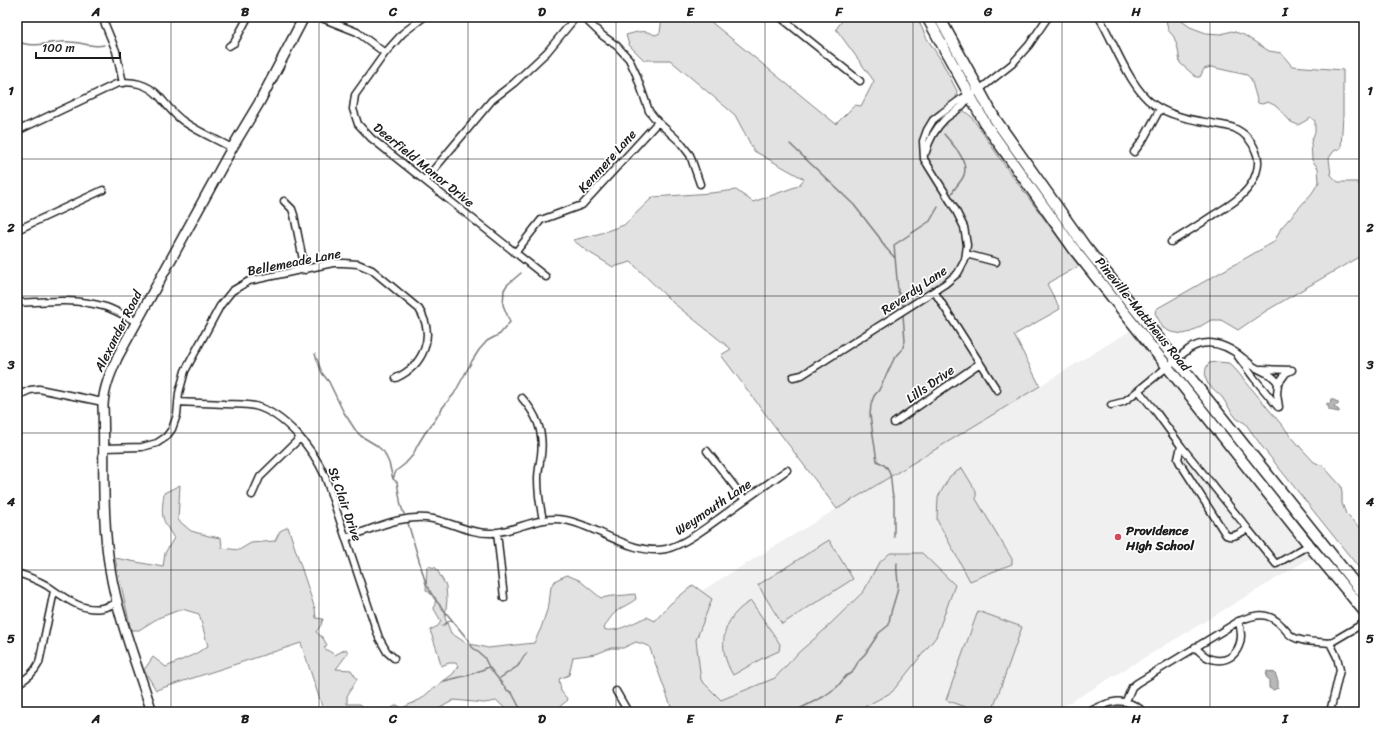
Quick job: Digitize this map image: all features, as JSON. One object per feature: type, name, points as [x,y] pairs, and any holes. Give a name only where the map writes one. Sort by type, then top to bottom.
[{"type":"main road","name":"Pineville-Matthews Road","points":[[927,17],[975,92]]},
{"type":"main road","name":"Pineville-Matthews Road","points":[[938,17],[975,92],[986,124],[1076,252],[1172,363],[1364,595]]},
{"type":"main road","name":"Pineville-Matthews Road","points":[[1172,363],[1311,548],[1364,611]]},
{"type":"main road","points":[[1311,548],[1323,544]]},
{"type":"street","points":[[102,17],[116,51],[123,83]]},
{"type":"street","points":[[229,46],[234,43],[248,17]]},
{"type":"street","name":"Alexander Road","points":[[152,712],[117,603],[110,570],[104,520],[103,402],[108,379],[118,356],[304,17]]},
{"type":"street","points":[[319,17],[357,32],[385,53]]},
{"type":"street","name":"Deerfield Manor Drive","points":[[424,17],[403,33],[385,53],[355,95],[353,109],[358,124],[371,138],[546,277]]},
{"type":"street","points":[[425,180],[492,100],[514,83],[546,52],[576,17]]},
{"type":"street","points":[[583,17],[603,36],[617,46],[629,59],[649,111],[658,122],[680,142],[690,155],[700,184]]},
{"type":"street","points":[[780,17],[860,81]]},
{"type":"street","name":"Reverdy Lane","points":[[793,377],[802,375],[945,284],[958,273],[965,260],[966,254],[967,245],[964,227],[954,207],[924,159],[923,141],[933,120],[961,99],[975,92],[1012,64],[1029,45],[1048,17]]},
{"type":"street","points":[[1099,17],[1141,94],[1152,104],[1174,115],[1233,128],[1245,135],[1252,142],[1258,156],[1258,168],[1253,181],[1244,193],[1228,206],[1171,242]]},
{"type":"street","points":[[17,131],[116,84],[139,84],[148,87],[159,96],[168,108],[181,120],[232,148]]},
{"type":"street","points":[[1134,152],[1143,140],[1160,109]]},
{"type":"street","name":"Kenmere Lane","points":[[515,253],[541,220],[582,205],[658,122]]},
{"type":"street","points":[[17,230],[102,190]]},
{"type":"street","points":[[284,201],[292,209],[294,215],[304,270]]},
{"type":"street","points":[[966,254],[996,262]]},
{"type":"street","name":"Bellemeade Lane","points":[[104,448],[150,446],[163,439],[172,429],[178,415],[178,402],[181,385],[188,365],[220,306],[229,294],[240,285],[249,281],[343,263],[363,266],[379,275],[419,309],[424,315],[427,326],[428,334],[426,346],[419,359],[410,369],[396,378]]},
{"type":"street","points":[[934,291],[997,390]]},
{"type":"street","points":[[17,303],[67,300],[80,301],[107,308],[137,322]]},
{"type":"street","points":[[1112,404],[1123,402],[1139,391],[1193,347],[1207,343],[1220,344],[1236,353],[1257,368],[1275,378],[1278,386],[1277,398],[1279,407],[1264,391],[1236,353]]},
{"type":"street","name":"Lills Drive","points":[[894,422],[980,363]]},
{"type":"street","points":[[1257,368],[1292,370],[1286,373],[1278,386],[1270,391],[1264,391]]},
{"type":"street","points":[[17,396],[30,390],[39,389],[103,402]]},
{"type":"street","points":[[1139,391],[1181,446],[1276,564],[1311,548]]},
{"type":"street","points":[[522,398],[535,415],[541,436],[538,486],[543,520]]},
{"type":"street","name":"St Clair Drive","points":[[178,402],[241,404],[256,407],[276,415],[300,438],[313,454],[325,476],[379,638],[387,652],[394,658]]},
{"type":"street","points":[[252,495],[260,477],[300,438]]},
{"type":"street","points":[[1181,446],[1178,459],[1224,533],[1231,537],[1248,529]]},
{"type":"street","points":[[707,451],[745,500]]},
{"type":"street","name":"Weymouth Lane","points":[[346,538],[411,518],[433,518],[477,532],[497,532],[510,530],[543,520],[556,519],[571,522],[636,547],[654,550],[674,546],[704,529],[787,470]]},
{"type":"street","points":[[497,532],[504,598]]},
{"type":"street","points":[[17,573],[38,581],[69,602],[87,607],[102,608],[117,603]]},
{"type":"street","points":[[17,684],[28,678],[39,663],[54,591]]},
{"type":"street","points":[[1126,702],[1132,687],[1137,683],[1238,621],[1253,615],[1260,614],[1276,620],[1292,637],[1304,641],[1330,643],[1364,623]]},
{"type":"street","points":[[1195,647],[1203,655],[1210,659],[1227,659],[1236,653],[1241,642],[1240,626],[1238,621]]},
{"type":"street","points":[[1330,643],[1337,657],[1340,670],[1330,712]]},
{"type":"street","points":[[616,691],[628,712]]},
{"type":"street","points":[[1089,712],[1102,704],[1115,701],[1126,702],[1138,707],[1144,712]]},
{"type":"shaded area","points":[[662,17],[705,17],[836,124],[855,105],[861,106],[874,81],[836,29],[845,17],[917,17],[926,37],[941,60],[957,91],[956,98],[964,111],[971,116],[1008,170],[1079,266],[1047,284],[1060,309],[1014,335],[1040,386],[837,509],[721,355],[731,349],[672,302],[631,262],[613,267],[587,251],[573,240],[598,234],[624,225],[653,197],[736,190],[753,202],[798,186],[804,179],[754,151],[735,115],[670,60],[644,60],[629,45],[626,35],[641,32],[648,32],[655,35],[660,33]]},
{"type":"shaded area","points":[[1163,17],[1176,17],[1190,27],[1206,33],[1221,34],[1232,31],[1244,35],[1269,51],[1281,53],[1292,66],[1343,70],[1341,148],[1334,151],[1329,158],[1331,175],[1338,182],[1357,182],[1364,192],[1364,255],[1266,311],[1238,330],[1221,320],[1211,320],[1191,332],[1183,334],[1171,332],[1163,328],[1155,313],[1156,309],[1274,242],[1281,228],[1312,193],[1319,182],[1318,168],[1312,160],[1311,142],[1315,132],[1315,121],[1310,117],[1298,125],[1291,122],[1276,106],[1268,102],[1262,104],[1258,103],[1251,79],[1247,75],[1211,67],[1204,69],[1200,77],[1196,77],[1180,63],[1174,37],[1168,30],[1166,20]]},
{"type":"shaded area","points":[[1130,331],[1312,557],[1054,712],[690,712],[640,628]]},
{"type":"shaded area","points":[[1209,363],[1229,363],[1236,370],[1301,448],[1314,462],[1323,466],[1341,486],[1342,503],[1346,514],[1364,530],[1364,574],[1263,448],[1245,423],[1237,419],[1222,397],[1208,384],[1205,377],[1206,368]]},
{"type":"shaded area","points":[[1331,399],[1338,402],[1338,405],[1335,405],[1334,407],[1339,410],[1339,412],[1329,410],[1327,403],[1330,404]]},
{"type":"shaded area","points":[[962,468],[976,491],[976,499],[1012,559],[1012,564],[970,581],[937,520],[938,497],[950,476]]},
{"type":"shaded area","points":[[180,485],[178,520],[191,531],[221,538],[222,548],[239,550],[251,543],[275,541],[280,531],[288,527],[315,609],[316,618],[323,619],[316,632],[323,638],[327,645],[324,648],[335,655],[346,649],[348,653],[336,669],[351,670],[357,679],[347,696],[347,704],[360,704],[365,708],[390,709],[397,705],[402,708],[421,699],[453,674],[458,666],[456,663],[449,663],[441,666],[430,630],[438,626],[441,621],[434,609],[436,598],[426,590],[427,566],[436,568],[446,586],[447,600],[445,618],[451,633],[466,643],[488,648],[534,643],[549,604],[551,586],[556,580],[567,575],[579,580],[601,598],[635,594],[636,599],[619,609],[609,619],[604,629],[609,630],[626,626],[647,617],[655,621],[670,604],[693,585],[712,599],[696,640],[701,680],[721,700],[775,678],[799,652],[821,633],[864,591],[878,564],[890,553],[922,553],[955,585],[936,637],[892,692],[855,712],[673,712],[649,646],[636,642],[623,648],[611,648],[596,654],[573,657],[569,675],[559,679],[561,691],[568,700],[558,708],[559,712],[509,712],[497,701],[484,703],[454,700],[433,712],[324,712],[301,643],[156,690],[144,670],[153,657],[166,667],[195,654],[208,646],[199,614],[182,609],[158,618],[139,630],[131,630],[115,558],[163,567],[165,553],[174,538],[164,521],[162,513],[164,493]]},
{"type":"shaded area","points":[[829,540],[853,579],[782,624],[758,585]]},
{"type":"shaded area","points":[[751,601],[780,644],[779,651],[761,659],[733,675],[725,654],[725,634],[728,624],[734,615]]},
{"type":"shaded area","points":[[978,611],[1022,627],[992,712],[980,712],[946,700]]},
{"type":"shaded area","points":[[1267,671],[1275,673],[1278,681],[1278,688],[1273,690],[1269,688],[1269,679],[1266,677]]},
{"type":"waterway","points":[[17,41],[30,45],[63,42],[74,42],[96,46],[104,45]]},
{"type":"waterway","points":[[944,134],[959,153],[965,169],[963,177],[952,193]]},
{"type":"waterway","points":[[790,144],[854,205],[895,258]]},
{"type":"waterway","points":[[903,305],[898,291],[894,245],[930,221],[938,207]]},
{"type":"waterway","points":[[393,479],[396,471],[413,455],[425,433],[454,394],[479,350],[487,341],[500,334],[510,322],[503,305],[504,290],[507,285],[521,273]]},
{"type":"waterway","points":[[894,537],[894,499],[890,473],[887,468],[877,461],[870,415],[871,404],[874,396],[879,390],[894,359],[902,350],[905,341],[903,315]]},
{"type":"waterway","points":[[315,354],[322,373],[329,382],[343,411],[356,431],[384,452],[389,463],[393,479],[397,482],[401,506],[404,514]]},
{"type":"waterway","points":[[408,523],[426,584],[434,598],[469,641],[472,647],[484,657],[489,667],[507,690],[512,693],[522,712]]},
{"type":"waterway","points":[[798,712],[801,708],[823,697],[837,687],[846,676],[852,673],[859,660],[865,654],[879,633],[889,625],[890,615],[898,585],[897,563]]},
{"type":"waterway","points":[[442,626],[451,620]]},
{"type":"waterway","points":[[500,678],[518,666],[527,653]]},
{"type":"waterway","points":[[444,681],[469,675],[489,667]]},
{"type":"place","name":"Providence High School","points":[[1118,537]]}]
